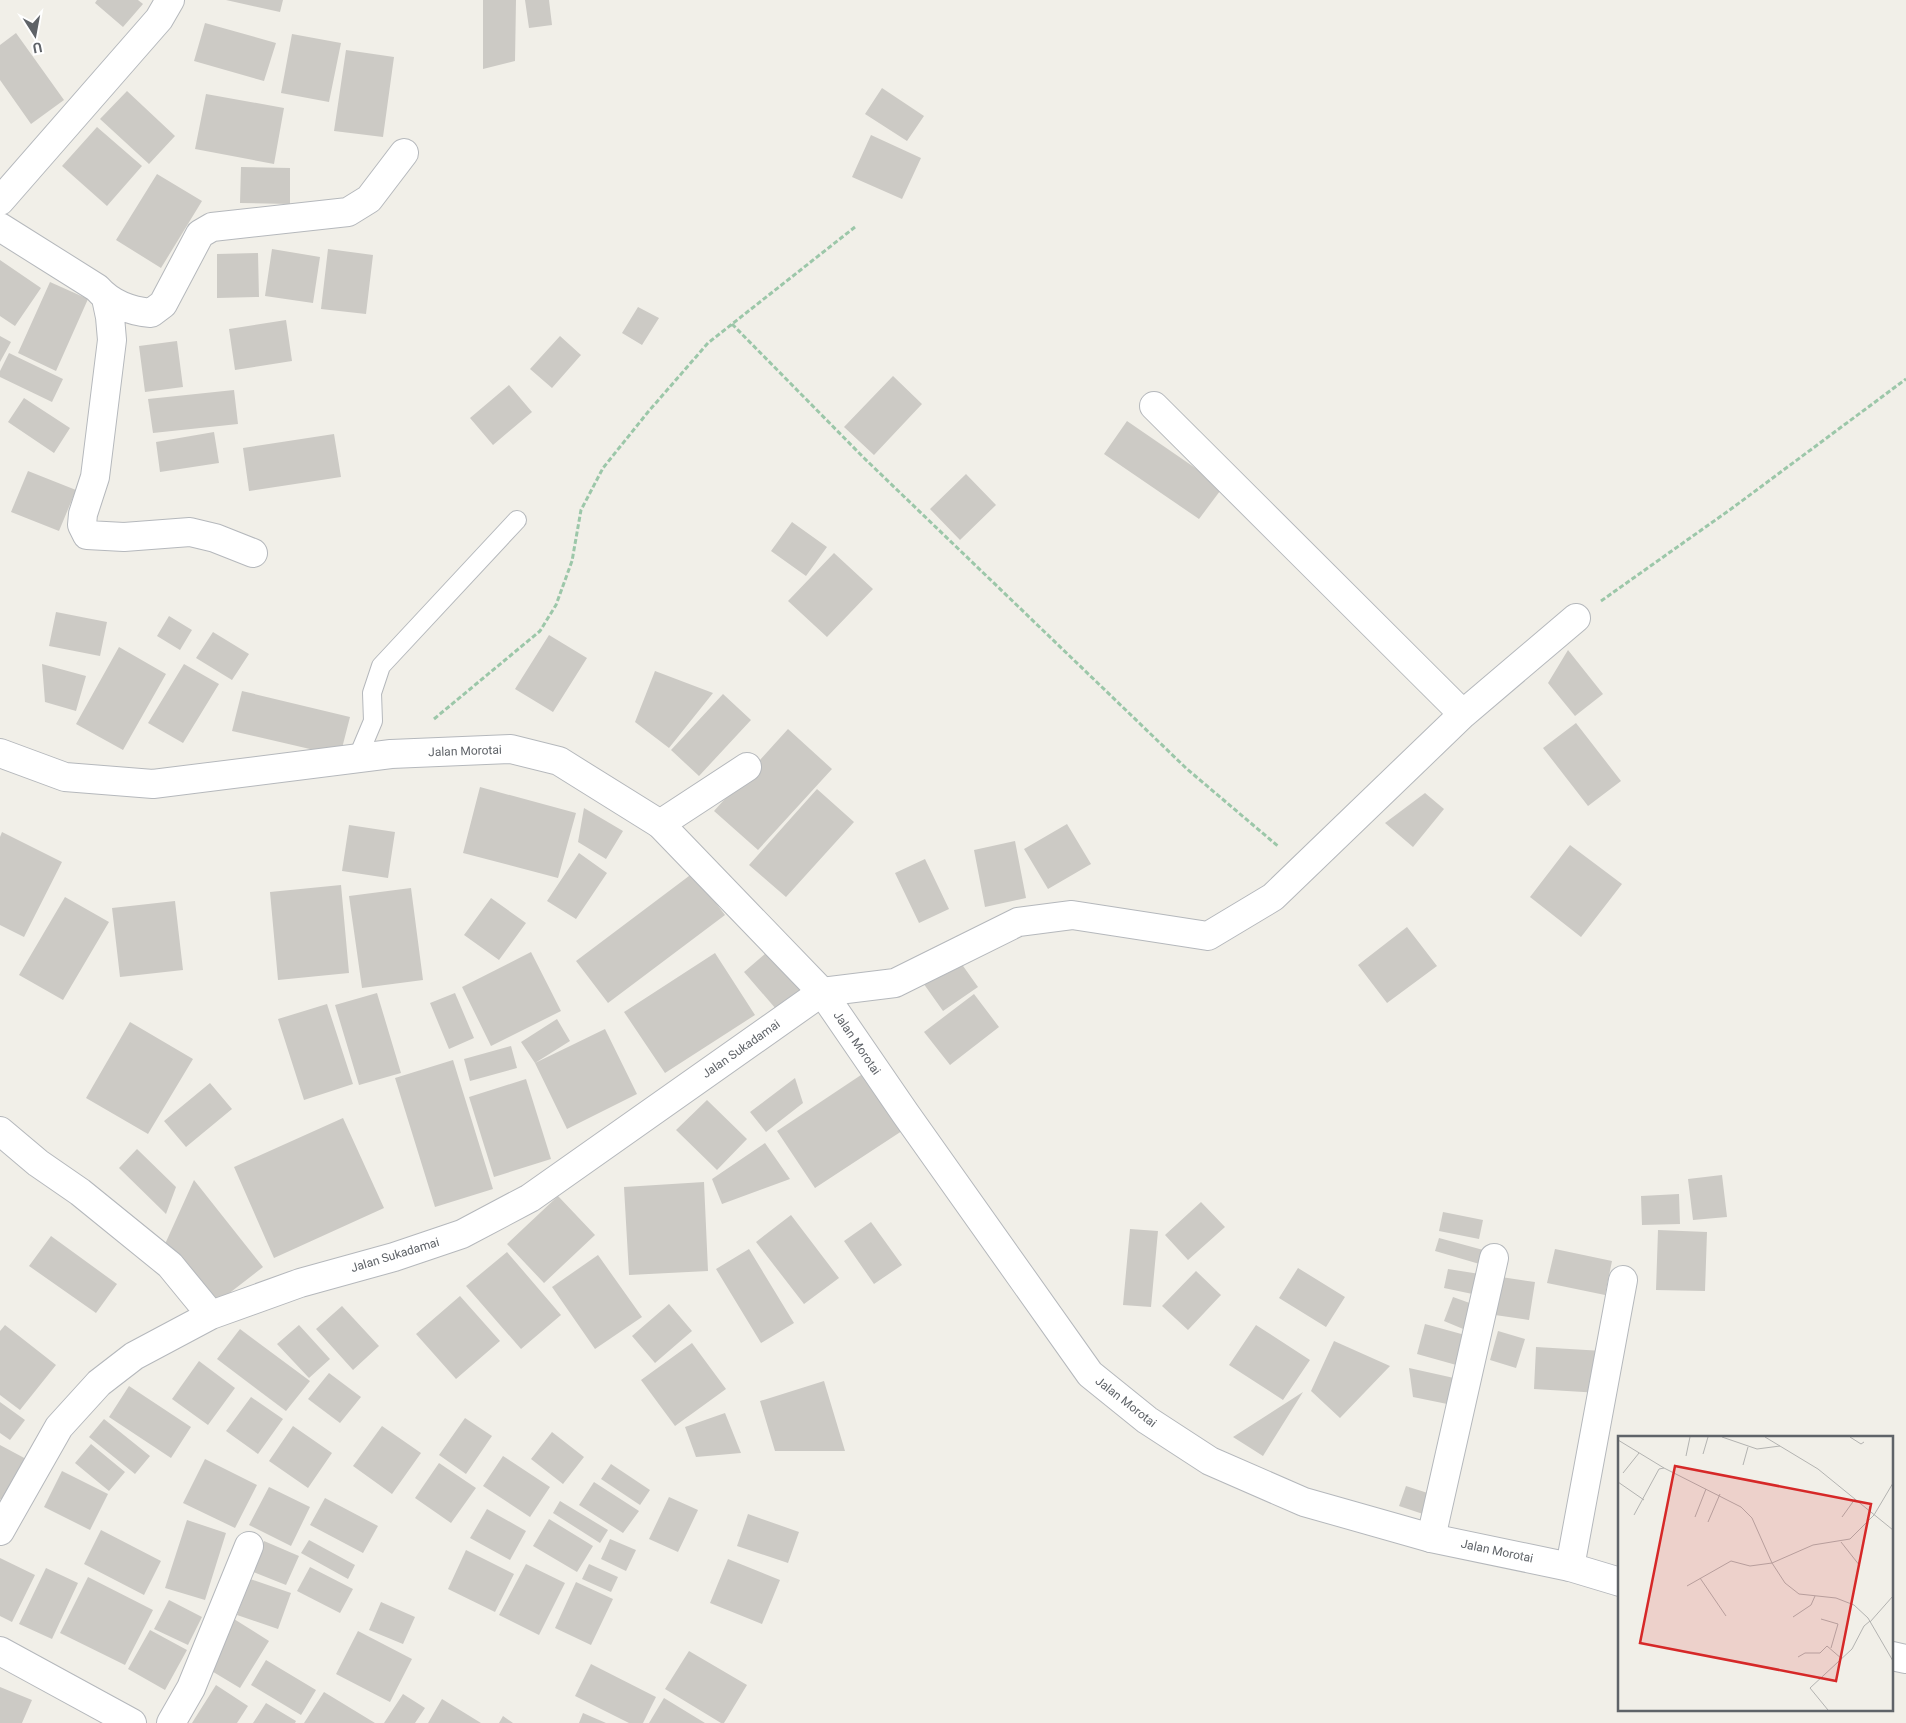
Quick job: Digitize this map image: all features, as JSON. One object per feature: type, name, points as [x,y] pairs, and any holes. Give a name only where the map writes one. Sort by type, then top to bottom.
[{"type":"street","points":[[0,201],[159,19],[170,0]]},
{"type":"street","points":[[0,227],[97,288],[106,298],[134,311],[151,313],[163,304],[200,234],[212,227],[348,212],[369,199],[404,152]]},
{"type":"street","points":[[106,298],[112,340],[95,477],[82,519],[82,525],[87,535],[124,536],[190,532],[215,538],[254,553]]},
{"type":"street","points":[[1154,406],[1464,714]]},
{"type":"street","points":[[822,992],[895,983],[1018,922],[1072,914],[1208,936],[1273,897],[1464,714],[1576,618]]},
{"type":"street","name":"Jalan Morotai","points":[[0,753],[65,776],[153,784],[391,754],[511,749],[559,761],[660,824],[822,992],[905,1113],[1090,1374],[1147,1420],[1210,1461],[1304,1502],[1431,1538],[1570,1567],[1618,1581]]},
{"type":"street","points":[[660,824],[747,768]]},
{"type":"street","name":"Jalan Sukadamai","points":[[0,1531],[59,1427],[99,1383],[134,1356],[211,1315],[300,1283],[462,1234],[530,1198],[822,992]]},
{"type":"street","points":[[0,1131],[38,1163],[80,1192],[170,1265],[211,1315]]},
{"type":"street","points":[[1431,1538],[1494,1258]]},
{"type":"street","points":[[1570,1567],[1623,1280]]},
{"type":"street","points":[[171,1723],[191,1688],[249,1546]]},
{"type":"street","points":[[0,1651],[132,1723]]},
{"type":"lane","points":[[357,759],[372,721],[372,693],[381,666],[518,520]]},
{"type":"path","points":[[428,723],[540,631],[556,606],[572,561],[581,510],[603,468],[648,412],[708,343],[855,227]]},
{"type":"path","points":[[732,324],[864,458],[1188,769],[1304,868]]},
{"type":"path","points":[[1576,618],[1731,509],[1906,379]]},
{"type":"building","points":[[97,0],[138,0],[143,4],[123,27],[95,3]]},
{"type":"building","points":[[226,0],[283,0],[280,12]]},
{"type":"building","points":[[483,0],[516,0],[515,61],[483,69]]},
{"type":"building","points":[[525,0],[549,0],[552,25],[529,28]]},
{"type":"building","points":[[205,23],[276,43],[264,81],[194,61]]},
{"type":"building","points":[[16,33],[64,100],[31,124],[0,80],[0,45]]},
{"type":"building","points":[[292,34],[341,43],[329,102],[281,93]]},
{"type":"building","points":[[346,50],[394,57],[383,137],[334,131]]},
{"type":"building","points":[[882,88],[924,116],[907,141],[865,114]]},
{"type":"building","points":[[127,91],[175,136],[149,164],[100,119]]},
{"type":"building","points":[[206,94],[284,108],[274,164],[195,149]]},
{"type":"building","points":[[97,127],[142,166],[107,206],[62,166]]},
{"type":"building","points":[[871,135],[921,158],[902,199],[852,177]]},
{"type":"building","points":[[241,167],[290,168],[290,204],[240,203]]},
{"type":"building","points":[[157,174],[202,201],[161,268],[116,240]]},
{"type":"building","points":[[272,249],[320,257],[313,303],[265,296]]},
{"type":"building","points":[[328,249],[373,255],[366,314],[321,309]]},
{"type":"building","points":[[258,253],[259,297],[217,298],[217,254]]},
{"type":"building","points":[[0,260],[41,288],[15,326],[0,316]]},
{"type":"building","points":[[50,282],[88,299],[56,371],[18,353]]},
{"type":"building","points":[[638,307],[659,318],[642,345],[622,333]]},
{"type":"building","points":[[286,320],[292,361],[235,370],[229,329]]},
{"type":"building","points":[[0,336],[11,342],[0,362]]},
{"type":"building","points":[[560,336],[581,355],[552,388],[530,369]]},
{"type":"building","points":[[177,341],[183,387],[145,392],[139,346]]},
{"type":"building","points":[[9,353],[63,379],[52,402],[0,377],[0,371]]},
{"type":"building","points":[[893,376],[922,404],[874,455],[844,427]]},
{"type":"building","points":[[509,385],[532,412],[493,445],[470,418]]},
{"type":"building","points":[[234,390],[238,424],[153,433],[148,399]]},
{"type":"building","points":[[24,398],[70,428],[54,453],[8,422]]},
{"type":"building","points":[[1127,421],[1223,487],[1199,519],[1104,454]]},
{"type":"building","points":[[214,432],[219,463],[160,472],[156,442]]},
{"type":"building","points":[[334,434],[341,477],[249,491],[243,448]]},
{"type":"building","points":[[28,471],[76,490],[59,531],[11,512]]},
{"type":"building","points":[[966,474],[996,505],[960,540],[930,509]]},
{"type":"building","points":[[792,522],[827,547],[806,576],[771,551]]},
{"type":"building","points":[[834,553],[873,589],[827,637],[788,601]]},
{"type":"building","points":[[56,612],[107,622],[100,656],[49,646]]},
{"type":"building","points":[[169,616],[192,630],[180,650],[157,636]]},
{"type":"building","points":[[213,632],[249,654],[232,680],[196,658]]},
{"type":"building","points":[[549,635],[587,658],[553,712],[515,689]]},
{"type":"building","points":[[119,647],[166,674],[123,750],[76,724]]},
{"type":"building","points":[[1568,650],[1603,694],[1575,716],[1548,683]]},
{"type":"building","points":[[42,664],[86,676],[76,711],[45,702]]},
{"type":"building","points":[[184,664],[219,684],[183,743],[148,723]]},
{"type":"building","points":[[655,671],[713,693],[669,748],[635,722]]},
{"type":"building","points":[[242,691],[350,717],[340,756],[232,731]]},
{"type":"building","points":[[723,694],[751,720],[699,776],[671,750]]},
{"type":"building","points":[[1576,723],[1621,781],[1588,806],[1543,748]]},
{"type":"building","points":[[788,729],[832,769],[758,850],[714,811]]},
{"type":"building","points":[[480,787],[576,813],[558,878],[463,853]]},
{"type":"building","points":[[817,789],[854,822],[786,897],[749,865]]},
{"type":"building","points":[[1425,793],[1444,809],[1413,847],[1385,823]]},
{"type":"building","points":[[584,808],[623,831],[606,859],[578,842]]},
{"type":"building","points":[[1067,824],[1091,864],[1048,889],[1024,849]]},
{"type":"building","points":[[349,825],[395,832],[388,878],[342,871]]},
{"type":"building","points":[[2,832],[62,862],[24,937],[0,925],[0,837]]},
{"type":"building","points":[[1015,841],[1026,898],[985,907],[974,850]]},
{"type":"building","points":[[1570,845],[1622,884],[1581,937],[1530,897]]},
{"type":"building","points":[[579,853],[607,873],[576,919],[547,901]]},
{"type":"building","points":[[925,859],[949,909],[919,923],[895,873]]},
{"type":"building","points":[[693,873],[725,915],[608,1003],[576,961]]},
{"type":"building","points":[[341,885],[349,973],[278,980],[270,892]]},
{"type":"building","points":[[411,888],[423,980],[362,988],[349,896]]},
{"type":"building","points":[[65,897],[109,922],[63,1000],[19,975]]},
{"type":"building","points":[[491,898],[526,923],[499,960],[464,935]]},
{"type":"building","points":[[175,901],[183,970],[120,977],[112,908]]},
{"type":"building","points":[[1407,927],[1437,966],[1387,1003],[1358,965]]},
{"type":"building","points":[[773,947],[811,991],[782,1016],[744,972]]},
{"type":"building","points":[[531,952],[561,1011],[491,1046],[462,987]]},
{"type":"building","points":[[715,953],[755,1015],[665,1073],[624,1012]]},
{"type":"building","points":[[956,956],[978,987],[943,1011],[921,980]]},
{"type":"building","points":[[377,993],[401,1073],[359,1085],[335,1005]]},
{"type":"building","points":[[455,993],[474,1038],[449,1049],[430,1003]]},
{"type":"building","points":[[974,994],[999,1027],[950,1065],[924,1032]]},
{"type":"building","points":[[327,1004],[353,1084],[304,1100],[278,1019]]},
{"type":"building","points":[[557,1019],[570,1041],[535,1063],[521,1042]]},
{"type":"building","points":[[130,1022],[193,1059],[148,1134],[86,1098]]},
{"type":"building","points":[[605,1029],[637,1094],[567,1129],[535,1063]]},
{"type":"building","points":[[511,1046],[517,1068],[470,1081],[464,1059]]},
{"type":"building","points":[[453,1060],[493,1189],[435,1207],[395,1078]]},
{"type":"building","points":[[870,1069],[908,1127],[815,1188],[777,1131]]},
{"type":"building","points":[[795,1078],[803,1103],[766,1132],[750,1112]]},
{"type":"building","points":[[526,1079],[551,1159],[494,1177],[469,1097]]},
{"type":"building","points":[[210,1083],[232,1109],[186,1147],[164,1121]]},
{"type":"building","points":[[707,1100],[747,1139],[717,1170],[676,1130]]},
{"type":"building","points":[[343,1118],[384,1208],[274,1258],[234,1167]]},
{"type":"building","points":[[765,1143],[790,1179],[722,1204],[712,1179]]},
{"type":"building","points":[[137,1149],[176,1187],[166,1214],[119,1168]]},
{"type":"building","points":[[1722,1175],[1727,1217],[1693,1220],[1688,1179]]},
{"type":"building","points":[[194,1180],[263,1267],[214,1305],[165,1244]]},
{"type":"building","points":[[704,1182],[708,1271],[629,1275],[624,1187]]},
{"type":"building","points":[[1679,1194],[1680,1224],[1642,1225],[1641,1196]]},
{"type":"building","points":[[558,1196],[595,1235],[544,1283],[507,1244]]},
{"type":"building","points":[[1201,1202],[1225,1227],[1188,1260],[1165,1235]]},
{"type":"building","points":[[1443,1212],[1483,1220],[1479,1239],[1439,1231]]},
{"type":"building","points":[[791,1215],[839,1278],[804,1304],[756,1242]]},
{"type":"building","points":[[871,1222],[902,1265],[874,1284],[844,1241]]},
{"type":"building","points":[[1130,1229],[1158,1231],[1151,1307],[1123,1305]]},
{"type":"building","points":[[1658,1230],[1707,1232],[1705,1291],[1656,1290]]},
{"type":"building","points":[[51,1236],[117,1284],[96,1313],[29,1266]]},
{"type":"building","points":[[1439,1238],[1487,1251],[1483,1265],[1435,1251]]},
{"type":"building","points":[[749,1249],[794,1323],[761,1343],[716,1269]]},
{"type":"building","points":[[1555,1249],[1612,1261],[1605,1295],[1547,1283]]},
{"type":"building","points":[[507,1252],[561,1315],[521,1349],[466,1286]]},
{"type":"building","points":[[598,1255],[642,1317],[595,1349],[552,1287]]},
{"type":"building","points":[[1298,1268],[1345,1297],[1326,1327],[1279,1298]]},
{"type":"building","points":[[1448,1269],[1486,1275],[1482,1296],[1444,1288]]},
{"type":"building","points":[[1196,1271],[1221,1295],[1188,1330],[1162,1306]]},
{"type":"building","points":[[1501,1277],[1535,1282],[1529,1320],[1495,1315]]},
{"type":"building","points":[[460,1296],[500,1341],[456,1379],[416,1334]]},
{"type":"building","points":[[1453,1297],[1478,1306],[1468,1331],[1444,1321]]},
{"type":"building","points":[[669,1304],[692,1331],[655,1363],[632,1336]]},
{"type":"building","points":[[342,1306],[379,1346],[353,1370],[316,1329]]},
{"type":"building","points":[[1425,1324],[1476,1338],[1467,1368],[1417,1354]]},
{"type":"building","points":[[5,1325],[56,1365],[20,1410],[0,1395],[0,1331]]},
{"type":"building","points":[[299,1325],[330,1359],[309,1378],[277,1344]]},
{"type":"building","points":[[1256,1325],[1310,1360],[1283,1400],[1229,1365]]},
{"type":"building","points":[[240,1329],[310,1381],[286,1411],[217,1359]]},
{"type":"building","points":[[1498,1331],[1525,1339],[1516,1368],[1490,1360]]},
{"type":"building","points":[[1334,1341],[1390,1366],[1340,1418],[1311,1391]]},
{"type":"building","points":[[692,1343],[726,1389],[675,1426],[641,1380]]},
{"type":"building","points":[[1536,1347],[1603,1351],[1600,1393],[1534,1389]]},
{"type":"building","points":[[199,1361],[235,1388],[208,1425],[172,1399]]},
{"type":"building","points":[[1409,1368],[1463,1380],[1457,1406],[1413,1397]]},
{"type":"building","points":[[329,1373],[361,1397],[340,1423],[308,1399]]},
{"type":"building","points":[[824,1381],[845,1451],[775,1451],[760,1401]]},
{"type":"building","points":[[129,1386],[191,1427],[171,1458],[109,1417]]},
{"type":"building","points":[[1303,1392],[1263,1456],[1233,1437]]},
{"type":"building","points":[[251,1397],[283,1419],[258,1454],[226,1431]]},
{"type":"building","points":[[0,1402],[25,1420],[10,1440],[0,1433]]},
{"type":"building","points":[[725,1413],[741,1453],[696,1457],[685,1427]]},
{"type":"building","points":[[465,1418],[492,1436],[466,1474],[439,1455]]},
{"type":"building","points":[[104,1419],[150,1456],[135,1474],[89,1437]]},
{"type":"building","points":[[293,1426],[332,1453],[308,1488],[269,1461]]},
{"type":"building","points":[[382,1426],[421,1453],[392,1494],[353,1466]]},
{"type":"building","points":[[552,1432],[584,1457],[563,1484],[531,1459]]},
{"type":"building","points":[[91,1444],[125,1472],[109,1491],[75,1463]]},
{"type":"building","points":[[0,1445],[28,1460],[6,1502],[0,1499]]},
{"type":"building","points":[[503,1456],[550,1487],[530,1517],[483,1486]]},
{"type":"building","points":[[205,1459],[257,1485],[235,1528],[183,1503]]},
{"type":"building","points":[[439,1463],[476,1488],[451,1523],[415,1498]]},
{"type":"building","points":[[611,1464],[650,1490],[640,1505],[601,1479]]},
{"type":"building","points":[[62,1471],[108,1494],[90,1530],[44,1507]]},
{"type":"building","points":[[594,1482],[639,1511],[623,1533],[579,1505]]},
{"type":"building","points":[[1406,1486],[1440,1497],[1432,1517],[1399,1506]]},
{"type":"building","points":[[269,1487],[310,1507],[291,1546],[249,1525]]},
{"type":"building","points":[[669,1497],[698,1510],[678,1552],[649,1539]]},
{"type":"building","points":[[325,1498],[378,1526],[363,1553],[310,1525]]},
{"type":"building","points":[[560,1501],[608,1530],[600,1543],[553,1513]]},
{"type":"building","points":[[487,1509],[526,1531],[510,1560],[470,1538]]},
{"type":"building","points":[[748,1514],[799,1532],[788,1563],[737,1546]]},
{"type":"building","points":[[549,1519],[593,1546],[577,1572],[533,1546]]},
{"type":"building","points":[[187,1520],[226,1533],[205,1600],[165,1588]]},
{"type":"building","points":[[101,1530],[161,1561],[144,1595],[84,1564]]},
{"type":"building","points":[[610,1539],[636,1550],[626,1571],[601,1559]]},
{"type":"building","points":[[309,1540],[355,1565],[348,1579],[301,1553]]},
{"type":"building","points":[[264,1541],[299,1556],[286,1585],[251,1571]]},
{"type":"building","points":[[466,1550],[514,1574],[495,1612],[448,1589]]},
{"type":"building","points":[[0,1558],[35,1575],[12,1622],[0,1616]]},
{"type":"building","points":[[728,1559],[780,1580],[762,1624],[710,1603]]},
{"type":"building","points":[[526,1564],[565,1583],[539,1635],[499,1615]]},
{"type":"building","points":[[589,1564],[618,1577],[611,1592],[582,1579]]},
{"type":"building","points":[[310,1567],[353,1589],[340,1613],[297,1591]]},
{"type":"building","points":[[46,1568],[78,1583],[52,1639],[19,1624]]},
{"type":"building","points":[[88,1577],[153,1610],[125,1665],[60,1633]]},
{"type":"building","points":[[250,1579],[291,1593],[278,1629],[237,1615]]},
{"type":"building","points":[[576,1582],[613,1599],[591,1645],[555,1628]]},
{"type":"building","points":[[169,1600],[202,1617],[188,1645],[154,1629]]},
{"type":"building","points":[[381,1602],[415,1617],[403,1644],[369,1630]]},
{"type":"building","points":[[234,1619],[269,1641],[240,1688],[205,1667]]},
{"type":"building","points":[[150,1630],[187,1650],[165,1690],[128,1669]]},
{"type":"building","points":[[358,1631],[412,1659],[390,1702],[336,1674]]},
{"type":"building","points":[[689,1651],[747,1685],[724,1723],[665,1689]]},
{"type":"building","points":[[266,1660],[316,1690],[301,1715],[251,1685]]},
{"type":"building","points":[[591,1664],[656,1697],[643,1723],[629,1723],[575,1696]]},
{"type":"building","points":[[216,1685],[248,1706],[237,1723],[192,1723]]},
{"type":"building","points":[[0,1687],[32,1700],[22,1723],[0,1723]]},
{"type":"building","points":[[324,1692],[375,1723],[304,1723]]},
{"type":"building","points":[[403,1694],[425,1708],[415,1723],[384,1723]]},
{"type":"building","points":[[664,1698],[705,1723],[649,1723]]},
{"type":"building","points":[[442,1699],[481,1723],[428,1723]]},
{"type":"building","points":[[266,1703],[296,1721],[295,1723],[253,1723]]},
{"type":"building","points":[[583,1713],[606,1723],[579,1723]]},
{"type":"building","points":[[503,1716],[513,1723],[499,1723]]}]
